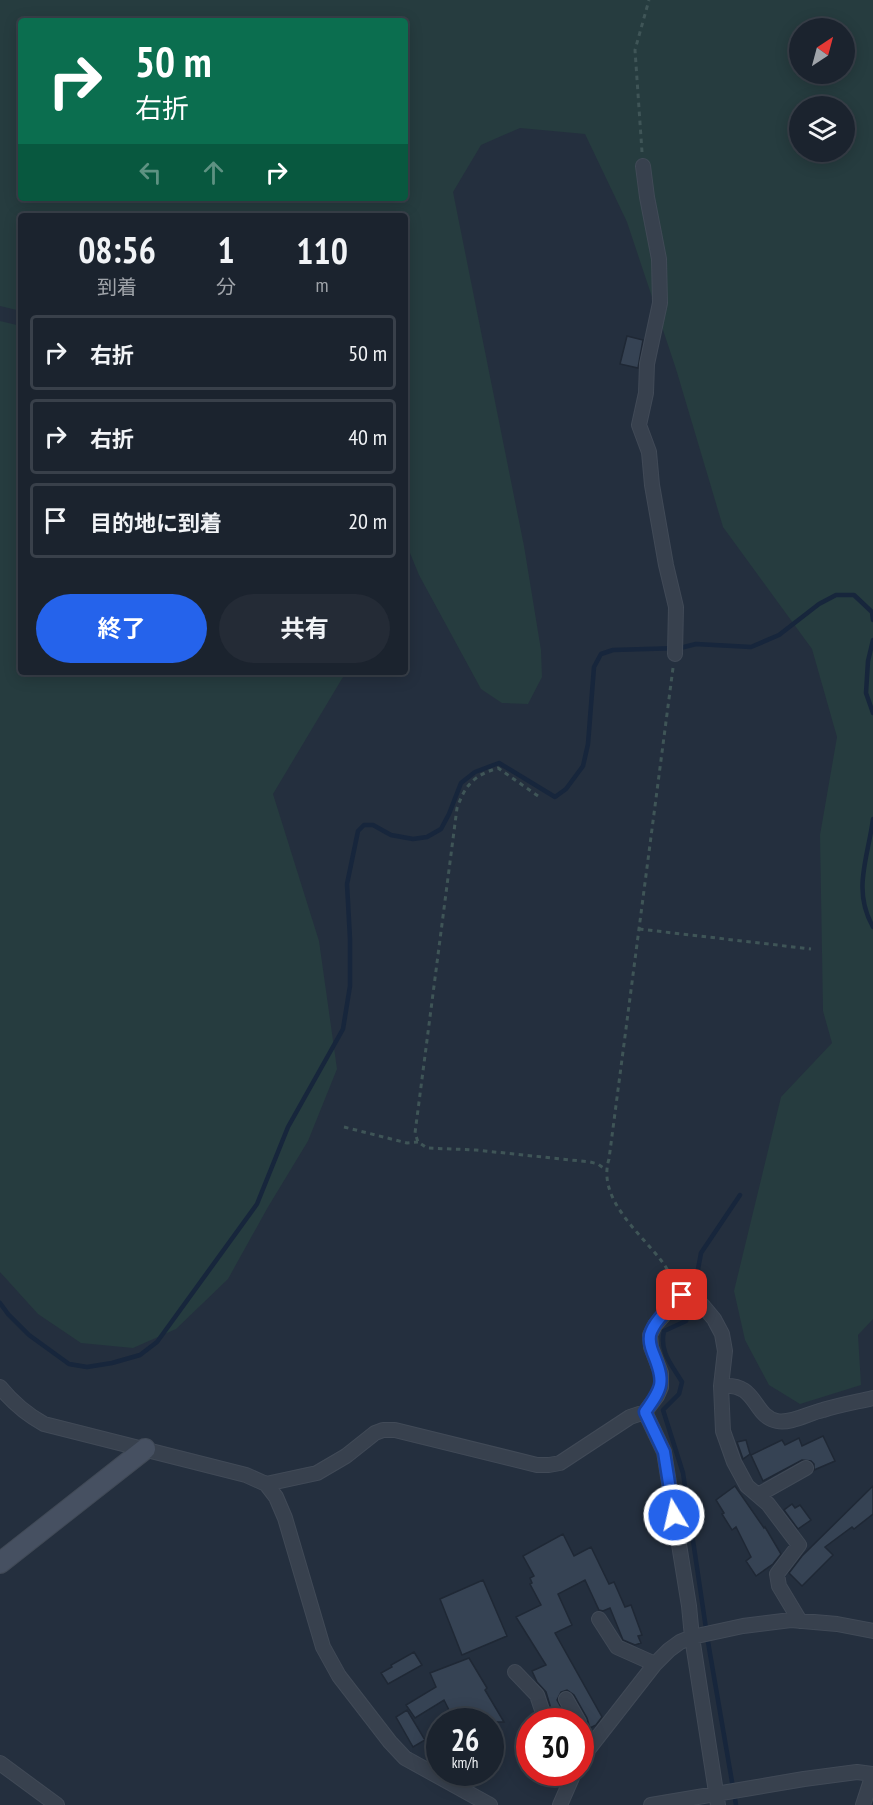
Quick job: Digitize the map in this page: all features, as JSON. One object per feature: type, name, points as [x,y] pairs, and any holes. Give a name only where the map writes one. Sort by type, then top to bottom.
[{"type":"street","points":[[643,166],[659,259],[660,303],[647,364],[646,393],[639,425],[649,452],[652,485],[676,607],[674,650]]},
{"type":"street","points":[[266,1484],[316,1473],[346,1456],[375,1432],[383,1430],[395,1430],[537,1465],[549,1466],[560,1463],[630,1417],[645,1412],[661,1387],[661,1373],[651,1347],[650,1335],[655,1325],[690,1298],[714,1319],[722,1334],[725,1351],[721,1386],[723,1431],[734,1462],[747,1486],[768,1504],[799,1545],[777,1574],[779,1586],[800,1621]]},
{"type":"street","points":[[721,1386],[732,1385],[741,1388],[769,1418],[778,1421],[787,1421],[873,1398]]},
{"type":"street","points":[[0,1387],[26,1414],[44,1424],[246,1475],[266,1484],[276,1497],[285,1518],[323,1647],[339,1676],[405,1758],[490,1805]]},
{"type":"street","points":[[645,1412],[664,1452],[689,1606],[703,1634],[725,1796]]},
{"type":"street","points":[[0,1563],[145,1449]]},
{"type":"street","points":[[758,1495],[806,1468]]},
{"type":"street","points":[[598,1619],[617,1647],[656,1664]]},
{"type":"street","points":[[594,1744],[656,1664],[680,1642],[703,1634],[791,1620],[837,1624],[873,1631]]},
{"type":"street","points":[[515,1672],[537,1695],[541,1708]]},
{"type":"street","points":[[566,1699],[571,1708]]},
{"type":"street","points":[[594,1737],[597,1740]]},
{"type":"street","points":[[0,1763],[57,1805]]},
{"type":"street","points":[[651,1805],[725,1796],[804,1779],[857,1772],[873,1774],[863,1805]]},
{"type":"street","points":[[560,1805],[568,1786]]},
{"type":"street","points":[[854,1805],[868,1791]]},
{"type":"path","points":[[643,166],[635,50],[649,0]]},
{"type":"path","points":[[674,650],[606,1180],[615,1203],[690,1298]]},
{"type":"path","points":[[537,796],[498,768],[483,773],[470,782],[462,794],[457,808],[415,1133],[418,1142],[427,1148],[476,1150],[590,1162],[606,1170]]},
{"type":"path","points":[[639,929],[811,948]]},
{"type":"path","points":[[344,1127],[407,1143],[418,1142]]},
{"type":"green space","points":[[0,0],[873,0],[873,1319],[858,1335],[861,1385],[800,1404],[769,1385],[745,1340],[734,1291],[781,1097],[832,1043],[823,1011],[820,835],[837,737],[812,649],[723,527],[676,369],[627,222],[585,134],[520,128],[481,145],[453,192],[524,546],[541,650],[542,677],[528,704],[502,703],[481,689],[419,575],[408,548],[408,213],[18,213],[18,310],[0,306]]},
{"type":"green space","points":[[0,321],[18,325],[18,675],[344,675],[273,794],[319,941],[337,1069],[308,1141],[228,1279],[176,1329],[133,1348],[81,1343],[38,1314],[0,1272]]},
{"type":"building","points":[[627,336],[643,340],[638,368],[620,364]]},
{"type":"building","points":[[823,1436],[835,1461],[814,1470],[814,1464],[811,1461],[802,1460],[763,1481],[751,1455],[782,1440],[785,1445],[799,1438],[802,1446]]},
{"type":"building","points":[[746,1440],[750,1454],[743,1459],[737,1442]]},
{"type":"building","points":[[735,1486],[765,1527],[781,1554],[773,1564],[756,1576],[746,1561],[751,1557],[736,1527],[732,1530],[716,1500]]},
{"type":"building","points":[[873,1486],[873,1514],[825,1547],[833,1555],[802,1586],[789,1573],[802,1556]]},
{"type":"building","points":[[792,1504],[795,1508],[800,1505],[811,1520],[798,1529],[784,1510]]},
{"type":"building","points":[[563,1534],[574,1556],[591,1547],[609,1584],[614,1582],[625,1607],[631,1605],[642,1635],[638,1636],[641,1643],[635,1645],[623,1640],[610,1608],[599,1610],[585,1580],[558,1594],[572,1625],[555,1633],[602,1717],[594,1726],[594,1708],[581,1708],[574,1695],[567,1690],[561,1692],[557,1700],[561,1708],[551,1708],[546,1692],[537,1682],[532,1671],[546,1665],[516,1617],[541,1605],[530,1584],[532,1583],[530,1578],[534,1576],[523,1556]]},
{"type":"building","points":[[483,1580],[507,1636],[462,1655],[440,1599]]},
{"type":"building","points":[[414,1652],[422,1665],[388,1684],[381,1673]]},
{"type":"building","points":[[469,1658],[496,1708],[448,1708],[444,1700],[431,1708],[426,1708],[426,1711],[415,1718],[406,1705],[436,1687],[430,1673]]},
{"type":"building","points":[[407,1710],[425,1740],[413,1747],[396,1717]]},
{"type":"waterway","points":[[0,1303],[29,1335],[69,1364],[87,1367],[112,1363],[140,1355],[157,1342],[257,1204],[288,1127],[343,1029],[350,986],[347,884],[358,831],[364,825],[373,825],[391,835],[413,839],[427,837],[441,829],[461,783],[475,772],[499,763],[555,797],[566,789],[583,766],[588,744],[594,667],[601,654],[613,650],[680,648],[696,644],[751,647],[779,635],[819,604],[836,595],[854,595],[872,612],[873,620]]},
{"type":"waterway","points":[[873,640],[868,661],[866,693],[873,713]]},
{"type":"waterway","points":[[873,819],[862,887],[863,900],[873,927]]},
{"type":"waterway","points":[[736,1805],[708,1642],[683,1473],[663,1410],[679,1394],[682,1382],[667,1358],[663,1339],[664,1331],[686,1321],[701,1253],[740,1195]]},
{"type":"route","points":[[674,1515],[664,1452],[645,1412],[661,1387],[661,1373],[651,1347],[650,1335],[655,1325],[682,1295]]}]
